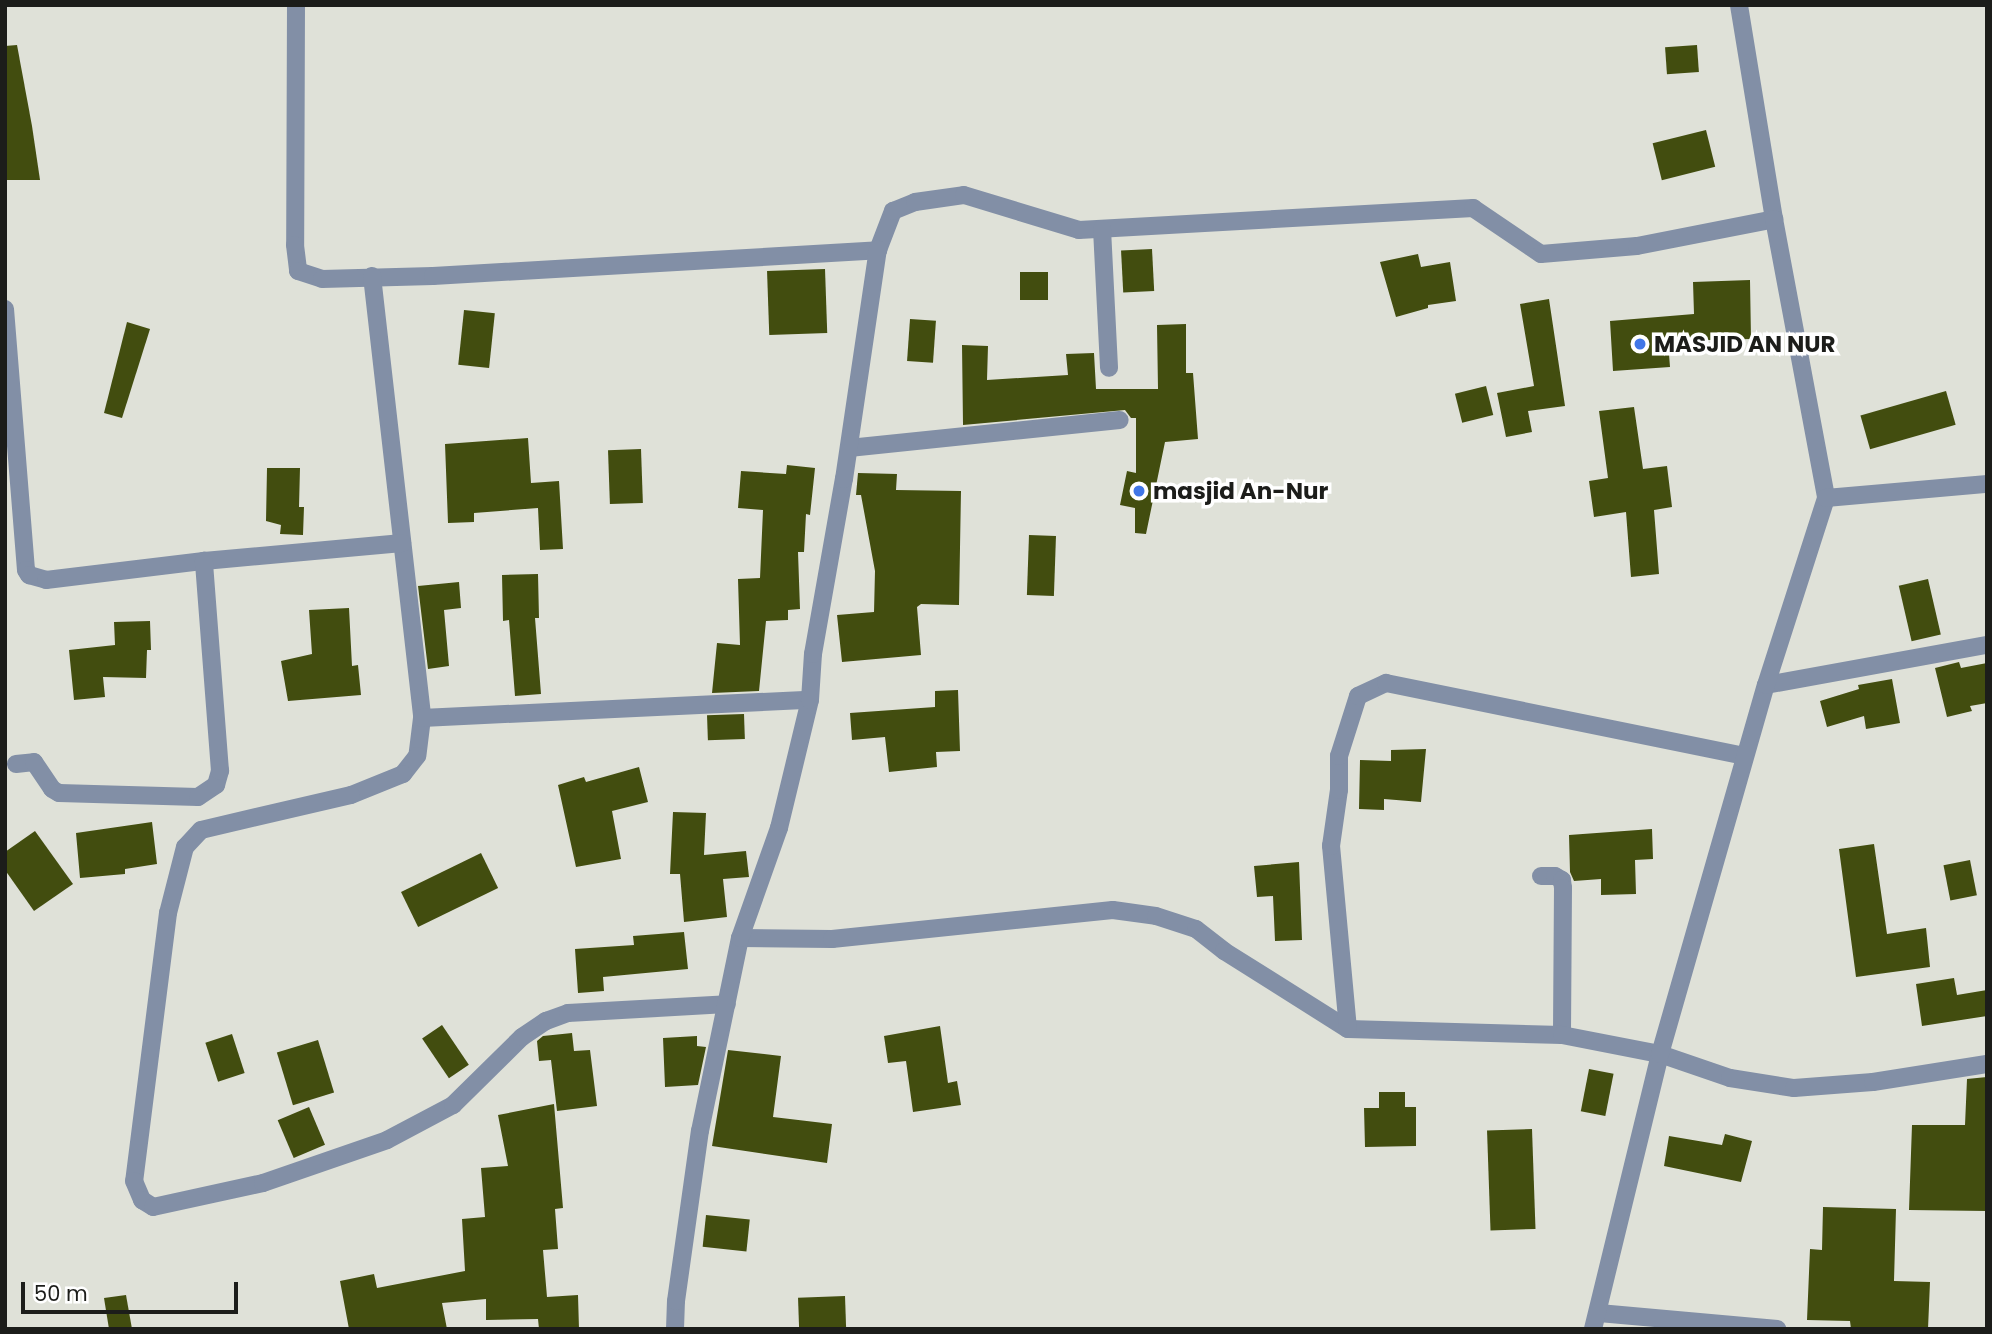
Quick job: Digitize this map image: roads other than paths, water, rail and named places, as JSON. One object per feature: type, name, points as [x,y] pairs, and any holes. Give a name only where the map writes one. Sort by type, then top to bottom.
[{"type":"street","points":[[296,5],[298,271],[322,279],[433,276],[878,250]]},
{"type":"street","points":[[1739,5],[1774,219],[1826,498],[1766,685],[1660,1054],[1596,1321],[1777,1329]]},
{"type":"street","points":[[675,1329],[676,1301],[700,1131],[740,938],[779,828],[810,700],[813,654],[849,448],[878,250],[893,211],[915,202],[964,195],[1079,230],[1473,208],[1541,254],[1637,246],[1774,219]]},
{"type":"street","points":[[1101,229],[1109,369]]},
{"type":"street","points":[[372,276],[422,718],[416,756],[403,774],[351,795],[201,830],[185,847],[168,913],[134,1181],[142,1200],[153,1207],[263,1183],[387,1140],[453,1105],[522,1037],[546,1021],[568,1013],[727,1004]]},
{"type":"street","points":[[5,309],[26,570],[29,575],[46,580],[204,561],[402,543]]},
{"type":"street","points":[[849,448],[1120,420]]},
{"type":"street","points":[[1826,498],[1987,484]]},
{"type":"street","points":[[16,764],[29,760],[34,762],[52,789],[59,793],[198,797],[216,785],[220,771],[204,561]]},
{"type":"street","points":[[1766,685],[1987,645]]},
{"type":"street","points":[[1348,1029],[1331,846],[1339,790],[1339,756],[1359,696],[1386,683],[1745,756]]},
{"type":"street","points":[[422,718],[810,700]]},
{"type":"street","points":[[1541,876],[1555,876],[1562,880],[1562,1035]]},
{"type":"street","points":[[740,938],[832,939],[1113,910],[1156,916],[1196,929],[1224,951],[1348,1029],[1562,1035],[1660,1054],[1730,1078],[1794,1088],[1873,1082],[1987,1064]]},
{"type":"place","name":"MASJID AN NUR","points":[[1640,344]]},
{"type":"place","name":"masjid An-Nur","points":[[1139,491]]}]
